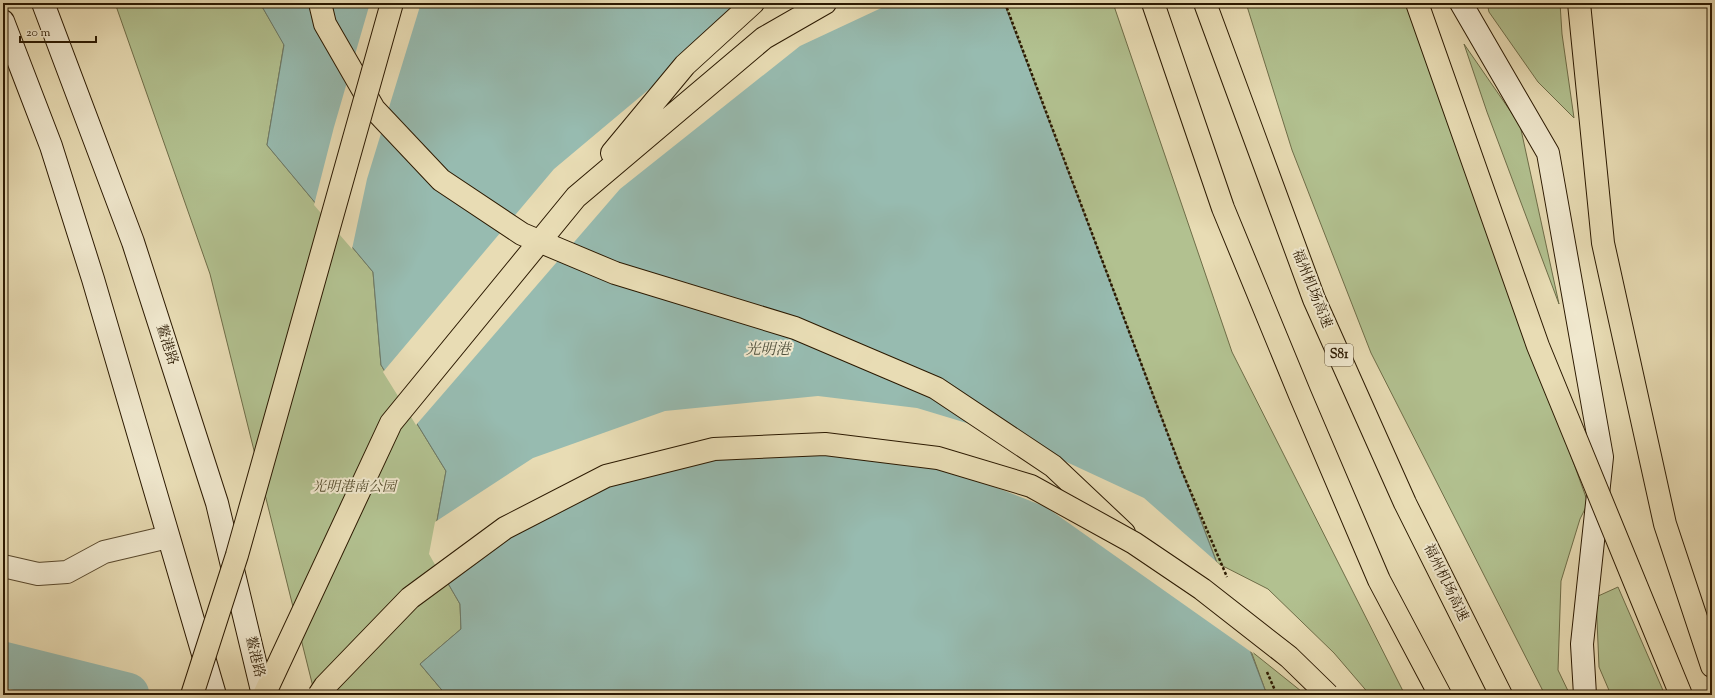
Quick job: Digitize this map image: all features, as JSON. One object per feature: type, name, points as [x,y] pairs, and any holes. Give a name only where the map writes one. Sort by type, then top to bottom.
[{"type":"highway","points":[[320,3],[325,24],[374,109],[442,180],[522,234],[615,273],[795,328],[936,388],[1052,466],[1134,543]]},
{"type":"highway","points":[[379,46],[385,3]]},
{"type":"highway","points":[[192,695],[237,555],[392,3]]},
{"type":"highway","points":[[263,695],[391,423],[685,65],[753,3]]},
{"type":"highway","points":[[576,197],[764,38],[825,3]]},
{"type":"highway","points":[[1154,3],[1223,208],[1297,388],[1379,580],[1440,695]]},
{"type":"highway","name":"福州机场高速","points":[[1205,3],[1314,299],[1405,503],[1501,695]]},
{"type":"highway","points":[[1417,3],[1538,346],[1681,695]]},
{"type":"highway","points":[[1579,3],[1603,243],[1665,524],[1712,666]]},
{"type":"highway","points":[[319,695],[325,686],[410,598],[505,528],[606,476],[714,449],[825,444],[938,458],[1031,486],[1134,543],[1202,589],[1290,657],[1328,695]]},
{"type":"main road","name":"鳌港路","points":[[43,3],[133,242],[218,503],[263,695]]},
{"type":"main road","points":[[1461,3],[1548,153],[1602,457],[1582,644],[1585,695]]},
{"type":"main road","points":[[3,21],[51,146],[95,286],[215,695]]},
{"type":"main road","points":[[3,566],[38,574],[67,572],[104,552],[168,537]]},
{"type":"path","points":[[1005,3],[1181,469],[1228,578]]},
{"type":"path","points":[[1265,666],[1277,695]]},
{"type":"green space","name":"光明港南公园","points":[[115,3],[260,3],[284,44],[267,145],[373,272],[381,365],[446,471],[431,554],[460,604],[461,629],[420,664],[446,695],[315,695],[210,274]]},
{"type":"green space","points":[[1004,3],[1113,3],[1232,352],[1405,695],[1370,695],[1334,653],[1268,589],[1217,563]]},
{"type":"green space","points":[[1246,3],[1419,3],[1491,233],[1588,503],[1580,519],[1561,581],[1558,670],[1570,695],[1545,695],[1371,353],[1292,150]]},
{"type":"green space","points":[[1487,3],[1560,3],[1562,34],[1574,118],[1538,82],[1489,12]]},
{"type":"green space","points":[[1464,44],[1520,125],[1559,304],[1487,112]]},
{"type":"green space","points":[[1618,587],[1665,695],[1611,695],[1599,667],[1596,597]]},
{"type":"green space","points":[[1251,651],[1306,695],[1267,695]]},
{"type":"water","name":"光明港","points":[[260,3],[1004,3],[1267,695],[446,695],[420,664],[461,629],[460,604],[431,554],[446,471],[381,365],[373,272],[267,145],[284,45]]},
{"type":"pier","points":[[370,3],[421,3],[367,179],[352,249],[314,205],[334,127]]},
{"type":"pier","points":[[752,3],[892,3],[800,46],[620,189],[416,425],[383,372],[554,169]]},
{"type":"pier","points":[[818,396],[917,408],[1013,437],[1144,498],[1219,564],[1254,654],[1046,507],[923,459],[776,450],[662,464],[551,508],[446,584],[429,554],[435,522],[533,458],[665,411]]},
{"type":"waterway","points":[[3,664],[127,695]]}]
